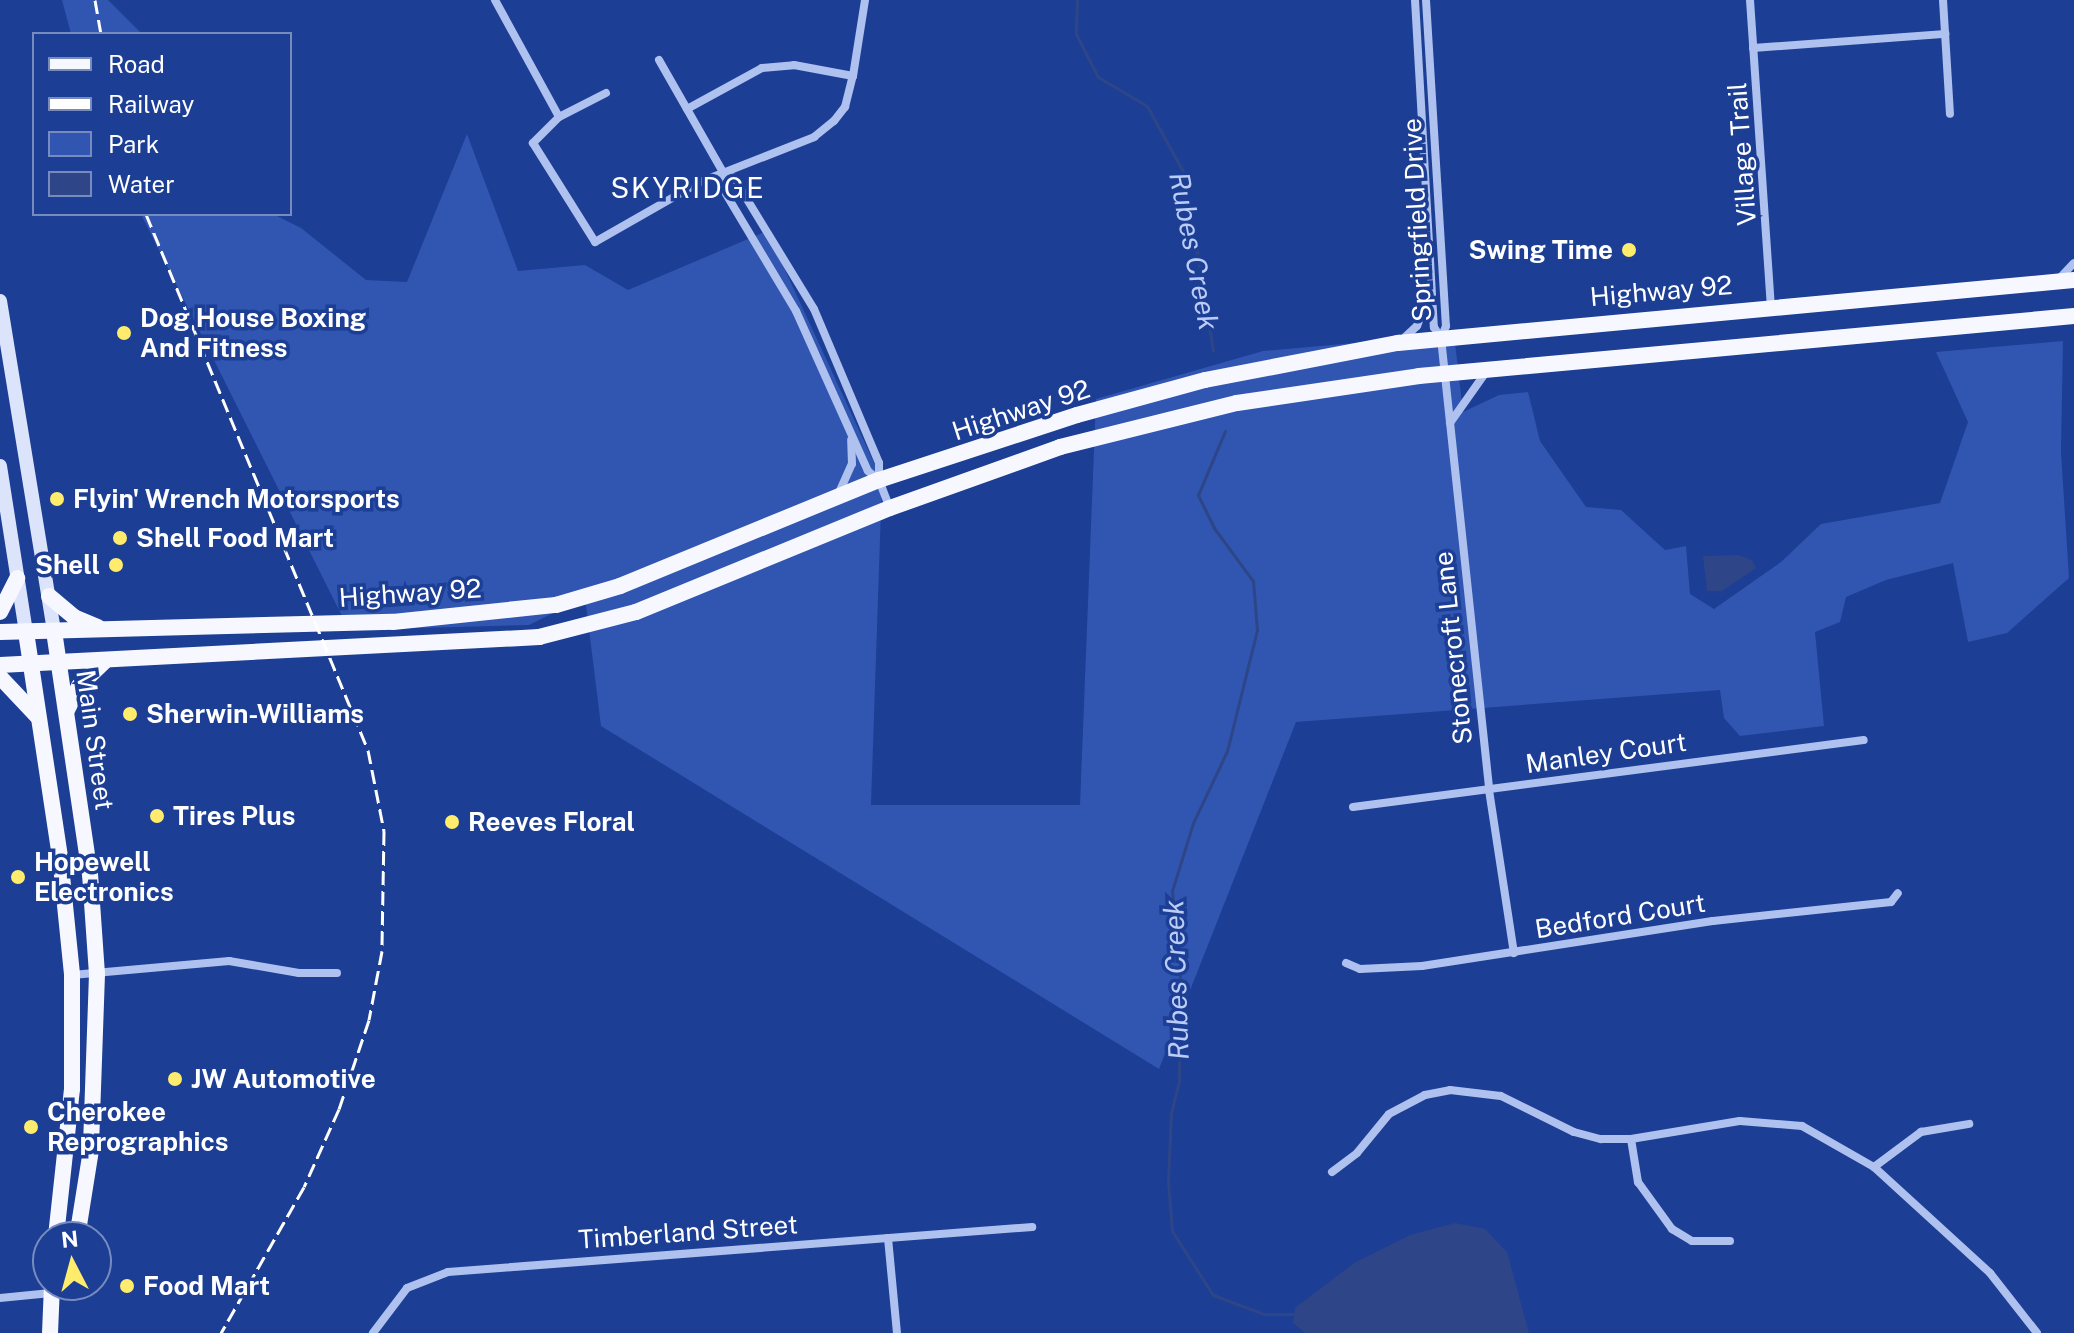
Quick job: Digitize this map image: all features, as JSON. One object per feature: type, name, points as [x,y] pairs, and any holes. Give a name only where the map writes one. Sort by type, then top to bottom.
[{"type":"main road","name":"Highway 92","points":[[0,632],[422,621],[556,605],[595,595],[879,480],[1077,415],[1205,380],[1398,343],[1441,338],[2066,280]]},
{"type":"main road","name":"Main Street","points":[[0,301],[49,596],[90,874],[97,974],[91,1150],[80,1221]]},
{"type":"main road","name":"Highway 92","points":[[0,665],[539,637],[636,612],[890,508],[1060,447],[1166,419],[1353,383],[2074,316]]},
{"type":"main road","name":"Main Street","points":[[0,466],[39,718],[72,975],[72,1086],[58,1221]]},
{"type":"main road","points":[[0,612],[17,578]]},
{"type":"main road","points":[[49,596],[74,617],[107,629]]},
{"type":"main road","points":[[422,621],[426,645]]},
{"type":"main road","points":[[67,712],[79,686],[104,662]]},
{"type":"main road","points":[[0,677],[39,718]]},
{"type":"main road","points":[[50,1333],[56,1301]]},
{"type":"street","points":[[495,0],[559,117]]},
{"type":"street","points":[[606,93],[559,117],[533,143],[595,242],[723,172],[814,137],[845,107],[865,0]]},
{"type":"street","name":"Springfield Drive","points":[[1415,0],[1431,289],[1434,327],[1441,338]]},
{"type":"street","name":"Springfield Drive","points":[[1426,0],[1446,326],[1441,338]]},
{"type":"street","name":"Village Trail","points":[[1750,0],[1771,305]]},
{"type":"street","points":[[1943,0],[1950,114]]},
{"type":"street","points":[[1753,48],[1945,34]]},
{"type":"street","points":[[659,60],[723,172],[734,178],[814,309],[879,463],[879,480],[890,508]]},
{"type":"street","points":[[687,109],[762,68],[794,65],[853,76]]},
{"type":"street","points":[[723,172],[720,184],[806,330],[868,471],[879,480]]},
{"type":"street","points":[[2066,280],[2074,263]]},
{"type":"street","points":[[1398,343],[1417,326],[1431,289]]},
{"type":"street","name":"Stonecroft Lane","points":[[1441,338],[1489,790],[1514,953]]},
{"type":"street","points":[[1449,423],[1469,390],[1494,369]]},
{"type":"street","points":[[836,498],[852,464],[851,435]]},
{"type":"street","name":"Manley Court","points":[[1353,807],[1864,740]]},
{"type":"street","name":"Bedford Court","points":[[1346,963],[1360,969],[1422,966],[1713,921],[1891,902],[1898,893]]},
{"type":"street","points":[[72,975],[229,961],[299,973],[337,973]]},
{"type":"street","points":[[1332,1172],[1357,1153],[1389,1114],[1425,1095],[1450,1090],[1501,1096],[1574,1132],[1631,1139],[1740,1121],[1775,1121],[1829,1137],[1874,1167],[1990,1273],[2037,1333]]},
{"type":"street","points":[[1874,1167],[1921,1132],[1969,1124]]},
{"type":"street","points":[[1631,1139],[1638,1182],[1663,1220],[1692,1241],[1730,1241]]},
{"type":"street","name":"Timberland Street","points":[[373,1333],[407,1288],[448,1272],[1032,1227]]},
{"type":"street","points":[[888,1238],[897,1333]]},
{"type":"street","points":[[0,1298],[32,1292]]},
{"type":"green space","points":[[62,0],[108,0],[140,32],[70,32]]},
{"type":"green space","points":[[467,134],[518,271],[585,265],[628,290],[767,231],[882,480],[871,805],[1080,805],[1096,399],[1263,351],[1454,334],[1463,412],[1499,395],[1528,392],[1540,441],[1586,507],[1621,510],[1665,550],[1686,546],[1690,594],[1714,609],[1781,562],[1821,524],[1940,503],[1968,422],[1936,352],[2063,341],[2061,452],[2069,578],[2007,633],[1968,642],[1953,563],[1886,580],[1846,597],[1840,622],[1815,632],[1824,726],[1740,736],[1724,718],[1720,690],[1296,722],[1159,1069],[601,726],[585,597],[529,625],[349,630],[142,216],[277,216],[301,228],[366,280],[407,282]]},
{"type":"water","points":[[1739,555],[1752,560],[1756,568],[1722,591],[1707,591],[1703,556]]},
{"type":"water","points":[[1455,1223],[1485,1229],[1507,1252],[1529,1333],[1305,1333],[1293,1323],[1295,1308],[1354,1263],[1410,1235]]},
{"type":"waterway","name":"Rubes Creek","points":[[1077,0],[1076,34],[1098,77],[1147,106],[1184,173],[1213,351]]},
{"type":"waterway","name":"Rubes Creek","points":[[1225,431],[1198,495],[1214,528],[1253,581],[1257,630],[1227,751],[1193,823],[1172,891],[1180,962],[1179,1081],[1171,1113],[1168,1181],[1172,1231],[1213,1295],[1264,1314],[1296,1314]]},
{"type":"railway","points":[[95,0],[101,32]]},
{"type":"railway","points":[[147,216],[368,750],[384,831],[382,951],[369,1020],[339,1109],[304,1187],[221,1333]]},
{"type":"place","name":"Swing Time","points":[[1629,250]]},
{"type":"place","name":"Dog House Boxing And Fitness","points":[[124,333]]},
{"type":"place","name":"Flyin' Wrench Motorsports","points":[[57,499]]},
{"type":"place","name":"Shell Food Mart","points":[[120,538]]},
{"type":"place","name":"Shell","points":[[116,565]]},
{"type":"place","name":"Sherwin-Williams","points":[[130,714]]},
{"type":"place","name":"Tires Plus","points":[[157,816]]},
{"type":"place","name":"Reeves Floral","points":[[452,822]]},
{"type":"place","name":"Hopewell Electronics","points":[[18,877]]},
{"type":"place","name":"JW Automotive","points":[[175,1079]]},
{"type":"place","name":"Cherokee Reprographics","points":[[31,1127]]},
{"type":"place","name":"Food Mart","points":[[127,1286]]},
{"type":"district","name":"SKYRIDGE","points":[[688,188]]}]
